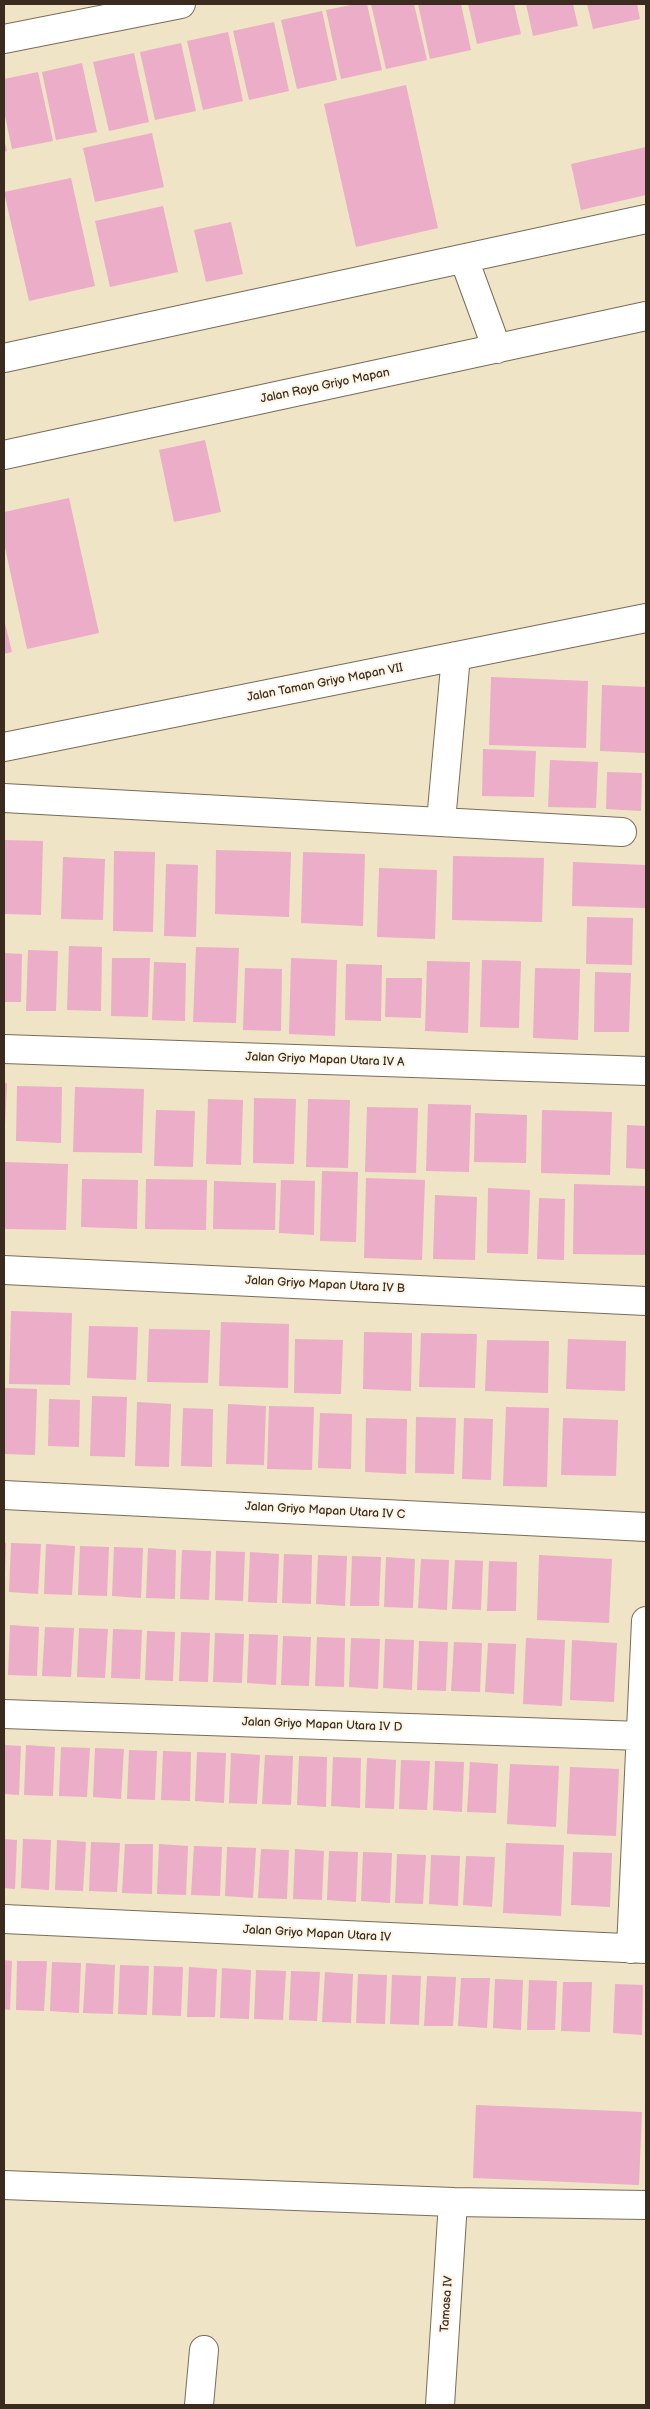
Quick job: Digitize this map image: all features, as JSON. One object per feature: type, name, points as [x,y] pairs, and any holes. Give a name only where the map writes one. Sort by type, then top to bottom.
[{"type":"street","points":[[4,39],[181,4]]},
{"type":"street","points":[[4,358],[646,219]]},
{"type":"street","points":[[464,259],[497,349]]},
{"type":"street","name":"Jalan Raya Griyo Mapan","points":[[4,456],[646,316]]},
{"type":"street","name":"Jalan Taman Griyo Mapan VII","points":[[4,747],[646,618]]},
{"type":"street","points":[[441,821],[456,656]]},
{"type":"street","points":[[4,798],[622,832]]},
{"type":"street","name":"Jalan Griyo Mapan Utara IV A","points":[[4,1049],[646,1071]]},
{"type":"street","name":"Jalan Griyo Mapan Utara IV B","points":[[4,1270],[646,1301]]},
{"type":"street","name":"Jalan Griyo Mapan Utara IV C","points":[[4,1495],[646,1527]]},
{"type":"street","name":"Jalan Griyo Mapan Utara IV","points":[[4,1919],[638,1949],[641,1736],[646,1621]]},
{"type":"street","name":"Jalan Griyo Mapan Utara IV D","points":[[4,1714],[641,1736]]},
{"type":"street","points":[[4,2185],[453,2202],[646,2205]]},
{"type":"street","name":"Tamasa IV","points":[[440,2405],[453,2202]]},
{"type":"street","points":[[199,2405],[204,2350]]},
{"type":"building","points":[[356,4],[367,4],[382,70],[341,79],[326,10]]},
{"type":"building","points":[[371,4],[414,4],[427,60],[386,69]]},
{"type":"building","points":[[418,4],[461,4],[471,50],[430,59]]},
{"type":"building","points":[[468,4],[514,4],[521,34],[477,44]]},
{"type":"building","points":[[526,4],[573,4],[578,26],[533,36]]},
{"type":"building","points":[[587,4],[637,4],[640,19],[593,29]]},
{"type":"building","points":[[322,11],[337,80],[297,89],[281,20]]},
{"type":"building","points":[[274,22],[289,91],[249,100],[233,31]]},
{"type":"building","points":[[228,32],[243,101],[203,110],[187,41]]},
{"type":"building","points":[[181,43],[196,111],[155,120],[140,52]]},
{"type":"building","points":[[134,53],[149,122],[109,131],[93,62]]},
{"type":"building","points":[[82,63],[97,132],[56,140],[42,72]]},
{"type":"building","points":[[38,72],[53,141],[12,149],[4,111],[4,79]]},
{"type":"building","points":[[406,85],[438,228],[356,247],[324,104]]},
{"type":"building","points":[[152,133],[164,187],[95,202],[83,148]]},
{"type":"building","points":[[4,138],[7,151],[4,152]]},
{"type":"building","points":[[646,147],[646,195],[581,210],[571,164]]},
{"type":"building","points":[[71,178],[95,286],[29,301],[4,192]]},
{"type":"building","points":[[163,206],[178,272],[110,287],[95,221]]},
{"type":"building","points":[[231,222],[243,274],[206,282],[194,230]]},
{"type":"building","points":[[205,440],[221,512],[174,522],[159,450]]},
{"type":"building","points":[[69,498],[99,633],[27,649],[4,543],[4,512]]},
{"type":"building","points":[[4,619],[12,652],[4,654]]},
{"type":"building","points":[[491,677],[588,681],[586,748],[489,745]]},
{"type":"building","points":[[602,685],[646,687],[646,753],[600,751]]},
{"type":"building","points":[[483,749],[536,751],[534,797],[482,796]]},
{"type":"building","points":[[550,760],[598,762],[596,808],[548,807]]},
{"type":"building","points":[[607,772],[642,773],[641,811],[606,809]]},
{"type":"building","points":[[4,840],[43,841],[41,915],[4,914]]},
{"type":"building","points":[[216,850],[291,852],[289,917],[215,914]]},
{"type":"building","points":[[114,851],[155,852],[153,932],[113,931]]},
{"type":"building","points":[[303,852],[365,854],[363,926],[301,923]]},
{"type":"building","points":[[453,856],[544,858],[542,922],[452,920]]},
{"type":"building","points":[[63,857],[105,859],[103,920],[61,919]]},
{"type":"building","points":[[573,862],[646,865],[645,908],[572,906]]},
{"type":"building","points":[[166,864],[198,865],[196,937],[164,936]]},
{"type":"building","points":[[379,868],[437,870],[435,939],[377,937]]},
{"type":"building","points":[[587,917],[633,918],[632,965],[586,964]]},
{"type":"building","points":[[69,946],[102,947],[101,1011],[67,1010]]},
{"type":"building","points":[[196,947],[239,948],[236,1023],[193,1022]]},
{"type":"building","points":[[28,950],[58,951],[56,1011],[26,1011]]},
{"type":"building","points":[[4,953],[22,954],[21,1002],[4,1002]]},
{"type":"building","points":[[112,958],[150,958],[148,1017],[111,1016]]},
{"type":"building","points":[[291,958],[337,960],[335,1036],[289,1034]]},
{"type":"building","points":[[482,960],[521,961],[519,1028],[480,1027]]},
{"type":"building","points":[[427,961],[470,962],[468,1033],[425,1031]]},
{"type":"building","points":[[154,962],[186,963],[185,1021],[152,1020]]},
{"type":"building","points":[[346,964],[382,965],[381,1021],[345,1020]]},
{"type":"building","points":[[245,968],[282,969],[281,1031],[243,1030]]},
{"type":"building","points":[[535,968],[580,969],[578,1040],[533,1038]]},
{"type":"building","points":[[595,972],[631,973],[629,1032],[594,1032]]},
{"type":"building","points":[[386,978],[422,978],[421,1018],[385,1017]]},
{"type":"building","points":[[4,1083],[7,1083],[5,1126],[4,1125]]},
{"type":"building","points":[[17,1086],[62,1087],[61,1143],[16,1141]]},
{"type":"building","points":[[75,1087],[144,1089],[142,1153],[73,1152]]},
{"type":"building","points":[[254,1098],[296,1099],[294,1164],[253,1163]]},
{"type":"building","points":[[208,1099],[243,1100],[241,1165],[206,1164]]},
{"type":"building","points":[[308,1099],[350,1100],[348,1168],[306,1167]]},
{"type":"building","points":[[428,1104],[471,1105],[469,1172],[426,1171]]},
{"type":"building","points":[[367,1107],[418,1108],[416,1173],[365,1172]]},
{"type":"building","points":[[156,1110],[195,1111],[193,1167],[154,1166]]},
{"type":"building","points":[[542,1110],[612,1112],[610,1175],[541,1173]]},
{"type":"building","points":[[475,1113],[527,1115],[526,1163],[474,1162]]},
{"type":"building","points":[[627,1125],[646,1126],[646,1169],[626,1168]]},
{"type":"building","points":[[5,1162],[68,1164],[66,1230],[4,1229]]},
{"type":"building","points":[[322,1171],[358,1172],[356,1242],[320,1241]]},
{"type":"building","points":[[366,1178],[425,1180],[422,1260],[364,1258]]},
{"type":"building","points":[[82,1179],[138,1180],[137,1229],[81,1227]]},
{"type":"building","points":[[146,1179],[207,1180],[206,1230],[145,1229]]},
{"type":"building","points":[[281,1180],[315,1181],[314,1235],[279,1233]]},
{"type":"building","points":[[214,1181],[276,1183],[275,1230],[213,1229]]},
{"type":"building","points":[[574,1184],[646,1186],[646,1255],[573,1254]]},
{"type":"building","points":[[488,1188],[530,1190],[528,1254],[487,1253]]},
{"type":"building","points":[[435,1195],[477,1197],[475,1260],[433,1259]]},
{"type":"building","points":[[539,1198],[565,1199],[564,1260],[537,1259]]},
{"type":"building","points":[[11,1311],[72,1313],[70,1385],[9,1384]]},
{"type":"building","points":[[221,1322],[289,1324],[288,1388],[219,1386]]},
{"type":"building","points":[[89,1326],[138,1327],[136,1380],[87,1378]]},
{"type":"building","points":[[149,1329],[210,1330],[208,1383],[147,1382]]},
{"type":"building","points":[[364,1332],[412,1333],[411,1391],[363,1389]]},
{"type":"building","points":[[421,1333],[477,1334],[475,1388],[419,1387]]},
{"type":"building","points":[[295,1339],[343,1340],[341,1394],[294,1393]]},
{"type":"building","points":[[568,1339],[626,1341],[625,1391],[566,1389]]},
{"type":"building","points":[[487,1340],[549,1341],[548,1393],[485,1391]]},
{"type":"building","points":[[4,1388],[37,1389],[35,1455],[4,1454]]},
{"type":"building","points":[[92,1396],[127,1397],[125,1457],[90,1456]]},
{"type":"building","points":[[49,1399],[80,1400],[79,1447],[48,1446]]},
{"type":"building","points":[[137,1402],[171,1404],[169,1467],[135,1466]]},
{"type":"building","points":[[228,1404],[266,1406],[264,1465],[226,1464]]},
{"type":"building","points":[[269,1406],[314,1407],[312,1470],[267,1469]]},
{"type":"building","points":[[506,1407],[549,1408],[547,1487],[503,1486]]},
{"type":"building","points":[[183,1408],[213,1409],[212,1467],[181,1466]]},
{"type":"building","points":[[320,1413],[352,1414],[351,1469],[318,1468]]},
{"type":"building","points":[[416,1417],[456,1418],[454,1474],[415,1473]]},
{"type":"building","points":[[366,1418],[407,1419],[406,1474],[365,1472]]},
{"type":"building","points":[[464,1418],[493,1419],[491,1480],[462,1479]]},
{"type":"building","points":[[563,1418],[618,1420],[616,1476],[561,1475]]},
{"type":"building","points":[[4,1543],[6,1543],[5,1575],[4,1575]]},
{"type":"building","points":[[11,1543],[41,1544],[38,1594],[9,1592]]},
{"type":"building","points":[[46,1544],[75,1546],[72,1595],[44,1594]]},
{"type":"building","points":[[80,1546],[109,1547],[107,1596],[78,1595]]},
{"type":"building","points":[[114,1547],[143,1548],[141,1598],[112,1596]]},
{"type":"building","points":[[148,1548],[176,1550],[175,1599],[146,1598]]},
{"type":"building","points":[[182,1550],[211,1551],[209,1600],[180,1599]]},
{"type":"building","points":[[216,1551],[245,1552],[243,1601],[215,1600]]},
{"type":"building","points":[[250,1552],[279,1554],[277,1603],[248,1602]]},
{"type":"building","points":[[284,1554],[312,1555],[311,1604],[282,1603]]},
{"type":"building","points":[[318,1555],[347,1556],[345,1606],[316,1604]]},
{"type":"building","points":[[539,1555],[612,1559],[609,1623],[537,1620]]},
{"type":"building","points":[[352,1556],[381,1557],[379,1606],[350,1606]]},
{"type":"building","points":[[386,1557],[415,1559],[413,1608],[384,1607]]},
{"type":"building","points":[[421,1559],[449,1560],[447,1610],[418,1608]]},
{"type":"building","points":[[455,1560],[483,1561],[481,1610],[452,1609]]},
{"type":"building","points":[[489,1561],[517,1562],[516,1611],[487,1611]]},
{"type":"building","points":[[10,1625],[39,1627],[37,1676],[8,1675]]},
{"type":"building","points":[[45,1627],[74,1628],[71,1677],[42,1676]]},
{"type":"building","points":[[79,1628],[108,1629],[105,1678],[77,1677]]},
{"type":"building","points":[[113,1629],[142,1630],[140,1679],[111,1678]]},
{"type":"building","points":[[147,1631],[175,1632],[173,1681],[145,1680]]},
{"type":"building","points":[[181,1632],[210,1633],[208,1682],[179,1681]]},
{"type":"building","points":[[215,1633],[244,1634],[242,1683],[213,1682]]},
{"type":"building","points":[[249,1634],[278,1635],[276,1685],[247,1683]]},
{"type":"building","points":[[283,1636],[311,1637],[309,1686],[281,1685]]},
{"type":"building","points":[[317,1637],[345,1638],[344,1687],[315,1686]]},
{"type":"building","points":[[351,1638],[380,1639],[378,1689],[349,1687]]},
{"type":"building","points":[[526,1638],[565,1640],[562,1706],[523,1704]]},
{"type":"building","points":[[385,1639],[414,1640],[412,1690],[383,1688]]},
{"type":"building","points":[[572,1640],[617,1643],[614,1702],[570,1700]]},
{"type":"building","points":[[419,1641],[448,1642],[446,1691],[417,1690]]},
{"type":"building","points":[[454,1642],[482,1643],[480,1692],[451,1691]]},
{"type":"building","points":[[488,1643],[516,1644],[514,1694],[485,1692]]},
{"type":"building","points":[[4,1745],[21,1746],[19,1795],[4,1794]]},
{"type":"building","points":[[26,1745],[55,1747],[53,1796],[24,1795]]},
{"type":"building","points":[[61,1747],[90,1748],[87,1797],[59,1796]]},
{"type":"building","points":[[95,1748],[124,1749],[121,1799],[93,1797]]},
{"type":"building","points":[[129,1750],[157,1751],[155,1800],[127,1799]]},
{"type":"building","points":[[163,1751],[191,1752],[190,1801],[161,1800]]},
{"type":"building","points":[[197,1752],[226,1753],[224,1803],[195,1801]]},
{"type":"building","points":[[231,1753],[260,1755],[257,1804],[229,1803]]},
{"type":"building","points":[[265,1755],[293,1756],[291,1805],[262,1804]]},
{"type":"building","points":[[299,1756],[327,1757],[326,1807],[297,1805]]},
{"type":"building","points":[[333,1757],[361,1758],[360,1808],[331,1806]]},
{"type":"building","points":[[367,1758],[396,1760],[394,1809],[365,1808]]},
{"type":"building","points":[[401,1760],[430,1761],[427,1810],[399,1809]]},
{"type":"building","points":[[435,1761],[464,1762],[462,1812],[433,1810]]},
{"type":"building","points":[[470,1762],[498,1764],[496,1813],[467,1812]]},
{"type":"building","points":[[510,1764],[559,1766],[556,1827],[507,1824]]},
{"type":"building","points":[[570,1767],[619,1769],[616,1836],[567,1834]]},
{"type":"building","points":[[4,1839],[17,1840],[15,1889],[4,1888]]},
{"type":"building","points":[[23,1839],[51,1840],[49,1890],[21,1888]]},
{"type":"building","points":[[57,1840],[86,1842],[83,1891],[55,1890]]},
{"type":"building","points":[[91,1842],[120,1843],[117,1892],[89,1891]]},
{"type":"building","points":[[506,1843],[564,1845],[561,1916],[503,1913]]},
{"type":"building","points":[[125,1844],[153,1844],[152,1894],[122,1893]]},
{"type":"building","points":[[159,1844],[188,1846],[186,1895],[157,1894]]},
{"type":"building","points":[[194,1846],[222,1847],[220,1896],[191,1895]]},
{"type":"building","points":[[227,1847],[256,1848],[253,1898],[225,1896]]},
{"type":"building","points":[[261,1849],[289,1850],[287,1899],[258,1898]]},
{"type":"building","points":[[295,1849],[324,1851],[322,1900],[293,1899]]},
{"type":"building","points":[[329,1851],[358,1852],[356,1902],[327,1900]]},
{"type":"building","points":[[363,1852],[392,1853],[390,1903],[361,1901]]},
{"type":"building","points":[[573,1852],[612,1853],[610,1907],[571,1905]]},
{"type":"building","points":[[397,1854],[426,1855],[423,1904],[395,1903]]},
{"type":"building","points":[[431,1855],[460,1856],[458,1906],[429,1904]]},
{"type":"building","points":[[466,1856],[495,1857],[492,1907],[463,1905]]},
{"type":"building","points":[[4,1960],[12,1961],[10,2010],[4,2009]]},
{"type":"building","points":[[17,1961],[47,1961],[44,2011],[16,2010]]},
{"type":"building","points":[[52,1962],[81,1963],[79,2013],[50,2011]]},
{"type":"building","points":[[86,1963],[115,1965],[113,2014],[83,2013]]},
{"type":"building","points":[[120,1965],[149,1966],[147,2015],[118,2014]]},
{"type":"building","points":[[154,1966],[183,1967],[181,2016],[152,2015]]},
{"type":"building","points":[[189,1967],[217,1969],[215,2017],[187,2017]]},
{"type":"building","points":[[222,1968],[251,1970],[249,2019],[220,2018]]},
{"type":"building","points":[[256,1970],[286,1971],[283,2020],[254,2019]]},
{"type":"building","points":[[291,1971],[320,1972],[317,2021],[289,2020]]},
{"type":"building","points":[[325,1972],[353,1974],[351,2023],[322,2022]]},
{"type":"building","points":[[358,1974],[387,1975],[385,2024],[356,2023]]},
{"type":"building","points":[[392,1975],[421,1976],[419,2025],[390,2024]]},
{"type":"building","points":[[427,1976],[456,1977],[453,2026],[424,2026]]},
{"type":"building","points":[[461,1978],[490,1978],[487,2028],[458,2026]]},
{"type":"building","points":[[495,1979],[523,1980],[521,2030],[493,2028]]},
{"type":"building","points":[[529,1980],[557,1981],[555,2030],[527,2030]]},
{"type":"building","points":[[563,1982],[592,1982],[590,2032],[561,2031]]},
{"type":"building","points":[[615,1984],[643,1985],[642,2035],[613,2033]]},
{"type":"building","points":[[476,2105],[642,2112],[639,2185],[473,2178]]}]
